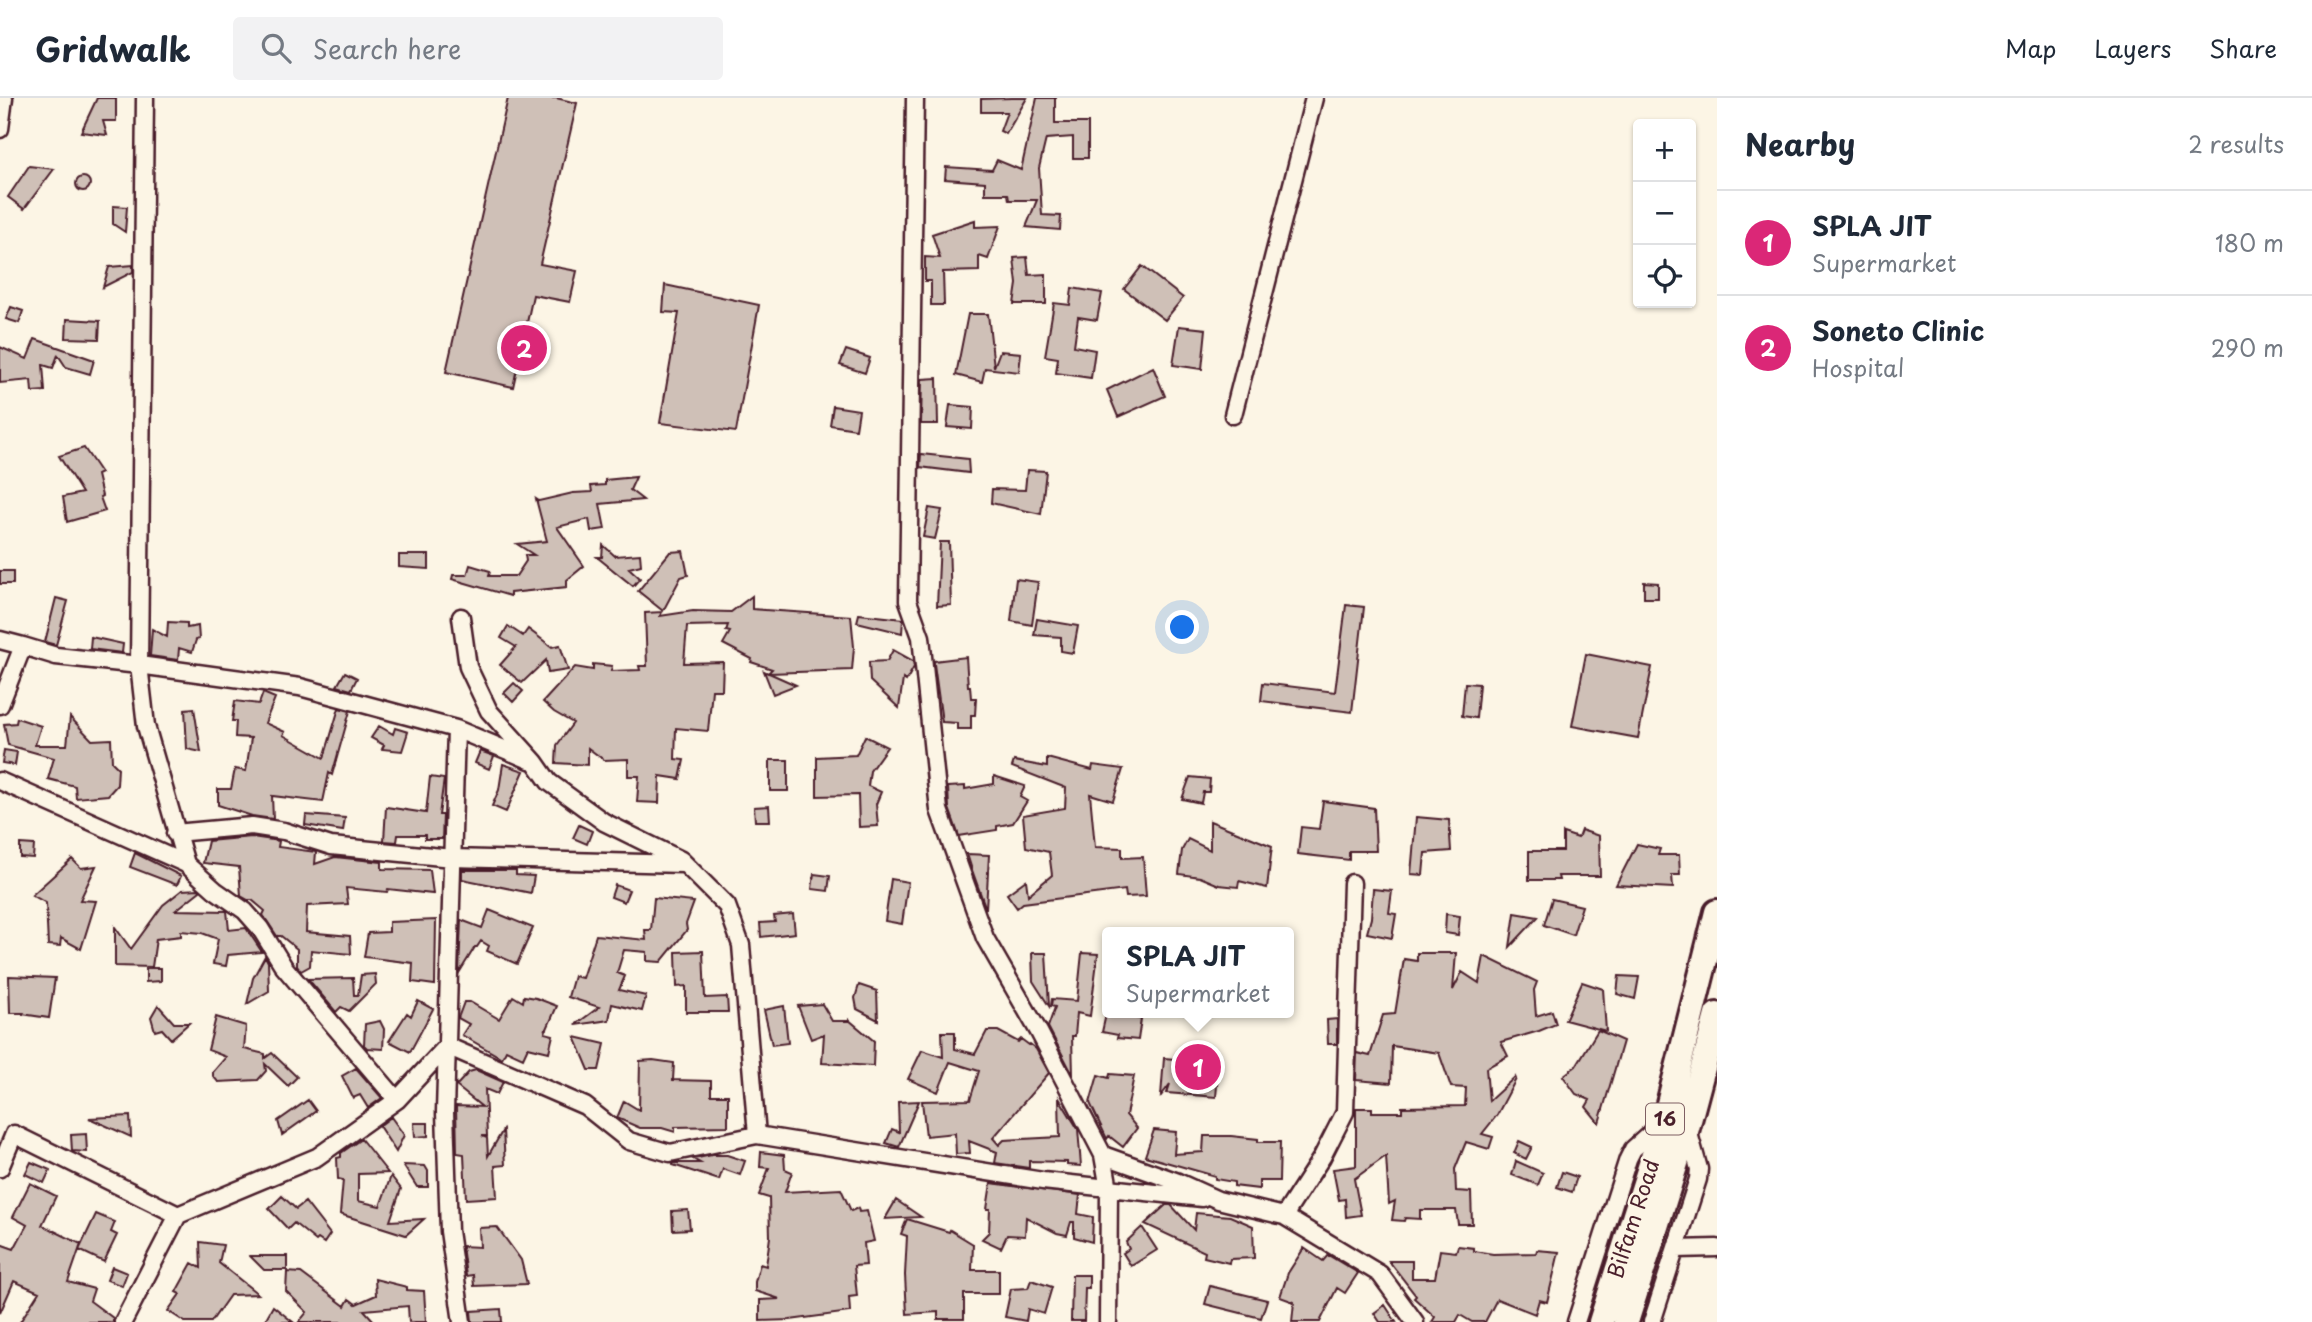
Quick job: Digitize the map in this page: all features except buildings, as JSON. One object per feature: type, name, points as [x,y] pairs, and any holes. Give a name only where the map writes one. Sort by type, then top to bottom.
[{"type":"main road","name":"Bilfam Road","points":[[1601,1322],[1676,1124],[1717,912]]},
{"type":"main road","name":"16","points":[[1626,1322],[1676,1124],[1717,1015]]},
{"type":"street","points":[[0,129],[4,98]]},
{"type":"street","points":[[145,98],[139,665],[146,726],[186,864]]},
{"type":"street","points":[[915,98],[908,601],[921,637],[939,810],[985,938],[1039,1032],[1103,1155],[1109,1189],[1108,1322]]},
{"type":"street","points":[[1233,415],[1314,98]]},
{"type":"street","points":[[461,617],[468,667],[489,711],[536,762],[549,782],[604,822],[685,864],[727,906],[741,945],[757,1135]]},
{"type":"street","points":[[0,640],[56,656],[300,687],[456,729],[536,762]]},
{"type":"street","points":[[0,705],[23,646]]},
{"type":"street","points":[[456,729],[444,1112],[449,1231],[462,1322]]},
{"type":"street","points":[[0,781],[186,864],[215,890],[245,911],[260,928],[284,967],[397,1100]]},
{"type":"street","points":[[176,833],[252,826],[284,831],[331,846],[452,858],[685,864]]},
{"type":"street","points":[[1284,1216],[1322,1157],[1345,1112],[1352,883]]},
{"type":"street","points":[[447,1046],[585,1107],[629,1140],[670,1153],[757,1135],[1043,1181],[1218,1200]]},
{"type":"street","points":[[123,1322],[178,1215],[317,1157],[397,1100],[447,1046]]},
{"type":"street","points":[[1576,1322],[1633,1149],[1676,1124],[1699,1169],[1698,1179],[1652,1322]]},
{"type":"street","points":[[0,1168],[14,1134],[178,1215]]},
{"type":"street","points":[[1103,1155],[1218,1200],[1284,1216],[1380,1274],[1415,1322]]},
{"type":"street","points":[[1676,1249],[1717,1248]]},
{"type":"place","name":"Soneto Clinic","points":[[524,348]]},
{"type":"place","name":"SPLA JIT","points":[[1198,1067]]}]
